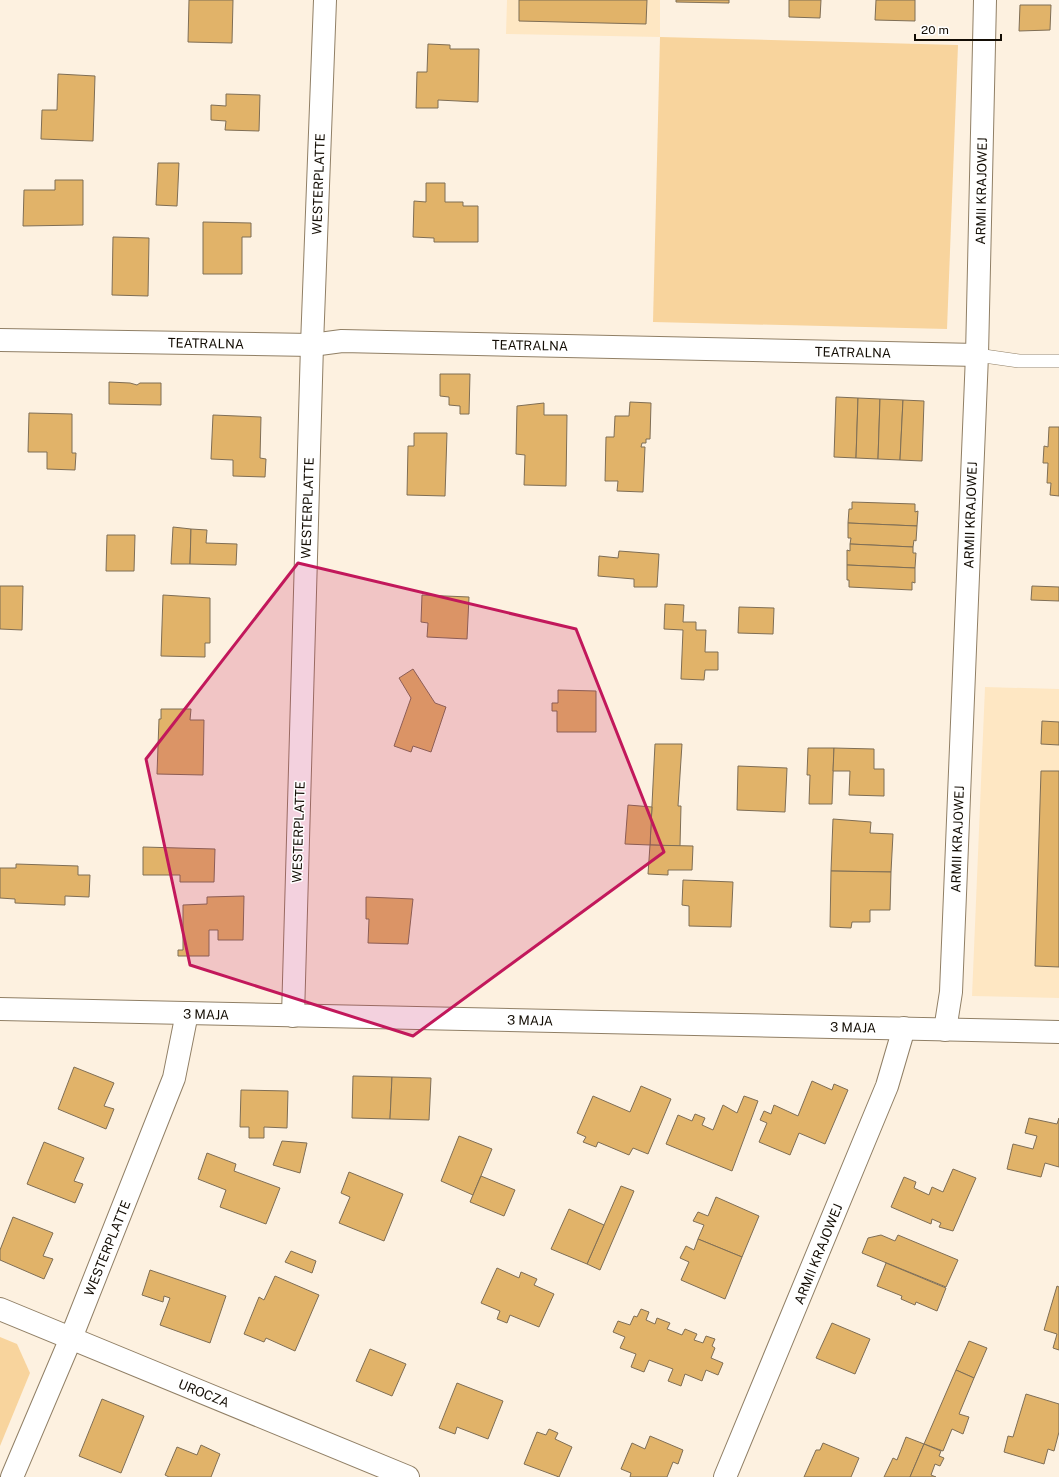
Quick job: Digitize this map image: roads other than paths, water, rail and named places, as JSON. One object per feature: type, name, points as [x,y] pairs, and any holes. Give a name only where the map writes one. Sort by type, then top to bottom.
[{"type":"street","name":"WESTERPLATTE","points":[[293,1016],[312,345],[325,0]]},
{"type":"street","name":"ARMII KRAJOWEJ","points":[[945,1030],[951,992],[977,355],[985,0]]},
{"type":"street","name":"TEATRALNA","points":[[0,340],[312,345],[342,341],[977,355]]},
{"type":"street","name":"3 MAJA","points":[[0,1009],[1059,1032]]},
{"type":"street","name":"WESTERPLATTE","points":[[12,1477],[71,1338],[174,1078],[187,1013]]},
{"type":"street","name":"ARMII KRAJOWEJ","points":[[725,1477],[887,1086],[904,1028]]},
{"type":"street","name":"UROCZA","points":[[0,1309],[408,1477]]},
{"type":"lane","name":"TEATRALNA","points":[[977,355],[1019,361],[1059,361]]}]
